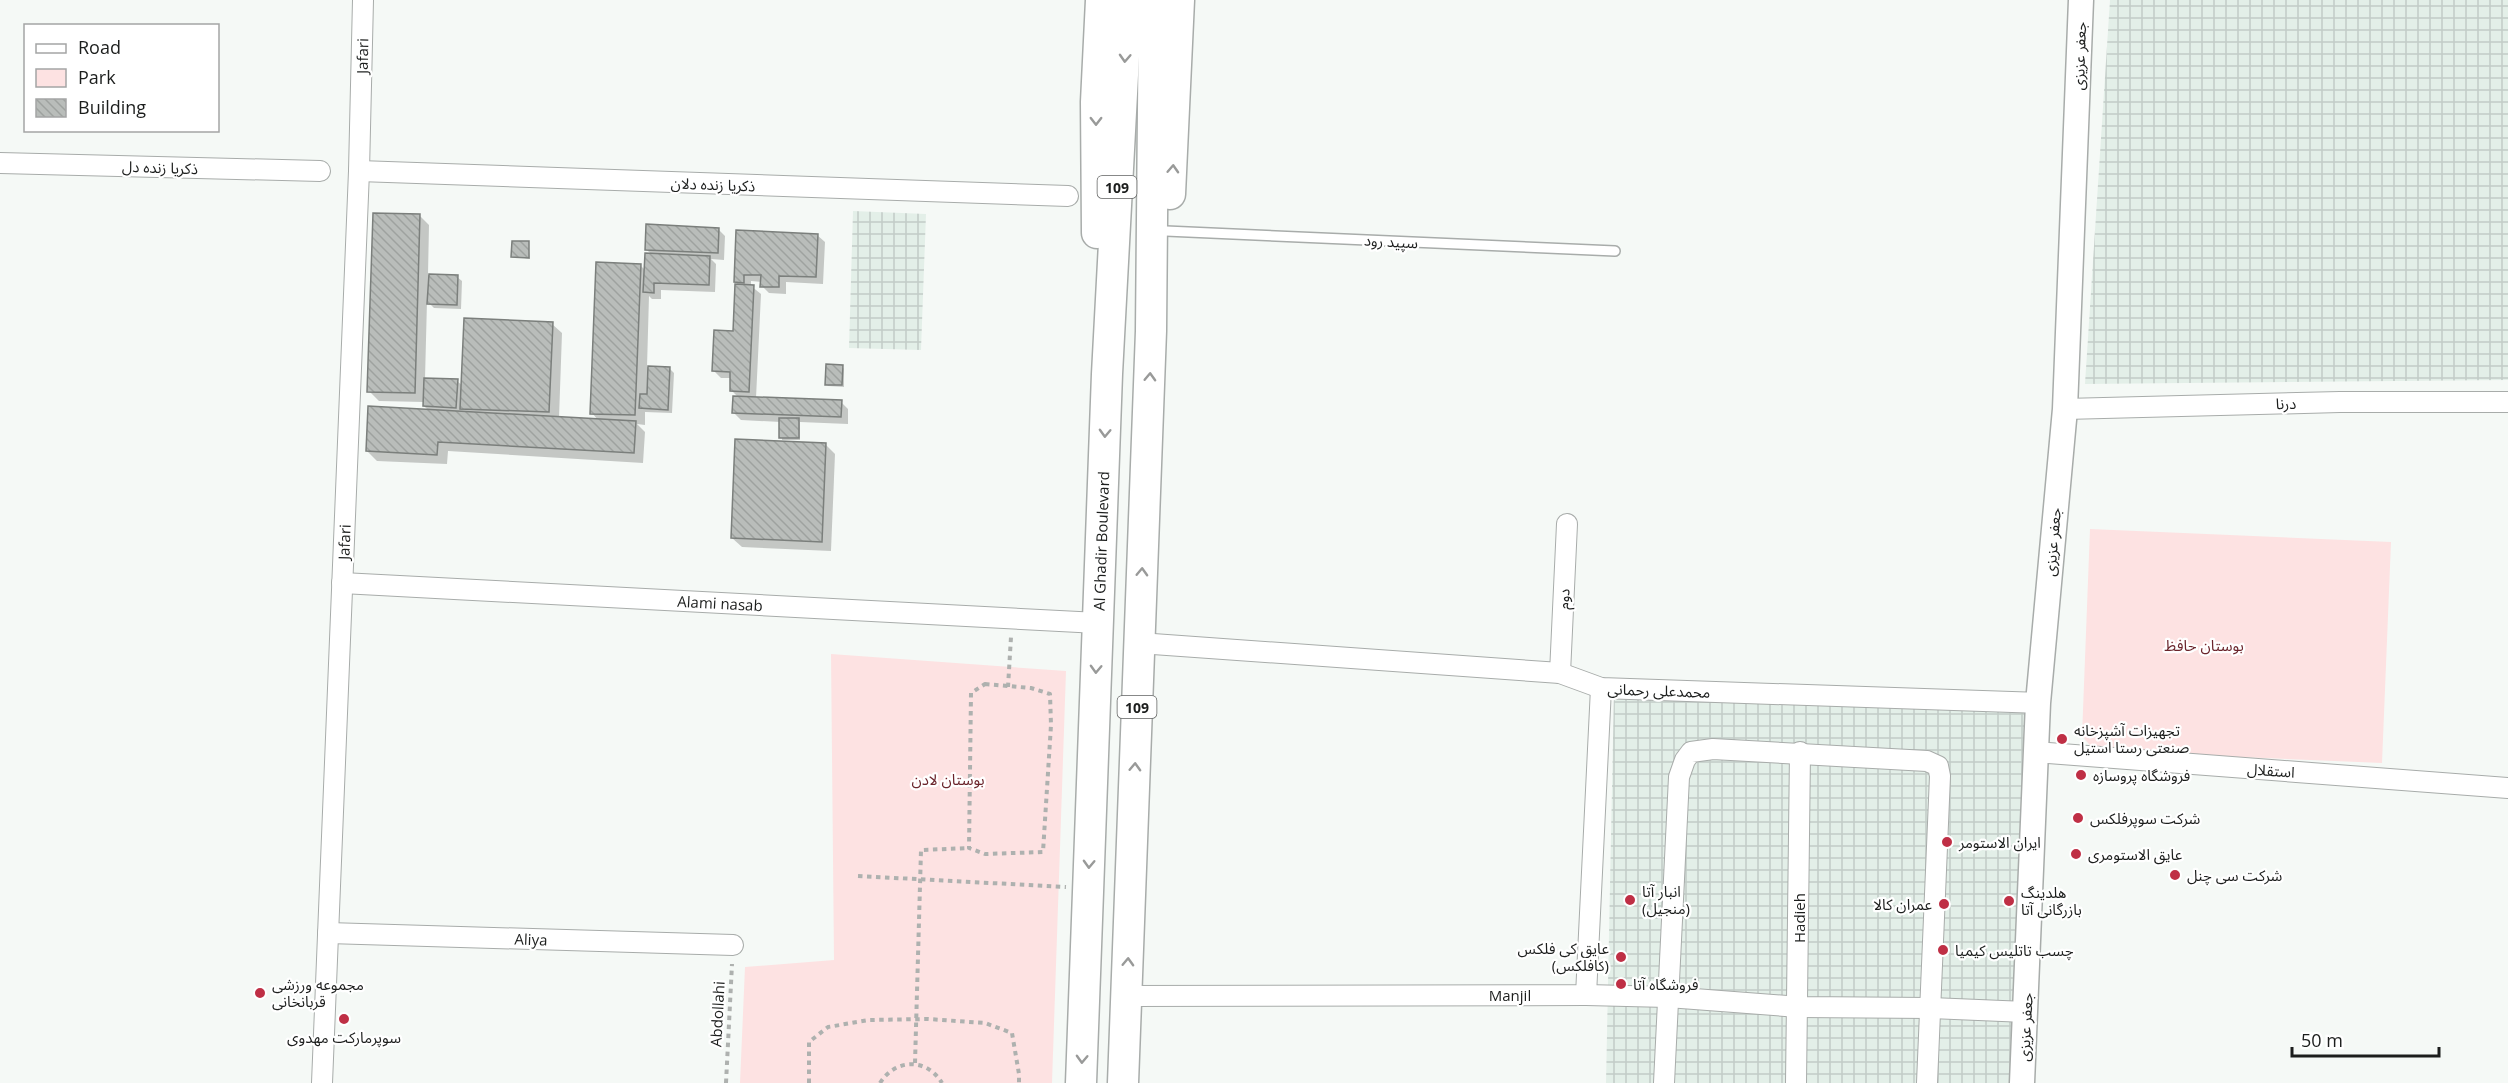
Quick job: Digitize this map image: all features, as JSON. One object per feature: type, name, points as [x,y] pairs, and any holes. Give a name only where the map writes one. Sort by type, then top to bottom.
[{"type":"main road","points":[[1101,0],[1096,102],[1096,222],[1107,374]]},
{"type":"main road","name":"Al Ghadir Boulevard","points":[[1081,1083],[1107,374],[1127,0]]},
{"type":"main road","name":"109","points":[[1123,1083],[1151,331],[1154,0]]},
{"type":"main road","points":[[1151,331],[1173,175],[1179,0]]},
{"type":"street","name":"Jafari","points":[[322,1083],[359,171],[363,0]]},
{"type":"street","name":"جعفر عزیزی","points":[[2022,1083],[2037,703],[2065,409],[2081,0]]},
{"type":"street","name":"ذکریا زنده دل","points":[[0,163],[320,171]]},
{"type":"street","name":"ذکریا زنده دلان","points":[[359,171],[1068,196]]},
{"type":"street","name":"درنا","points":[[2065,409],[2340,402],[2508,402]]},
{"type":"street","name":"دوم","points":[[1560,673],[1567,524]]},
{"type":"street","name":"Alami nasab","points":[[342,583],[1098,623]]},
{"type":"street","name":"محمدعلی رحمانی","points":[[1139,643],[1560,673],[1601,688],[2037,703]]},
{"type":"street","points":[[1586,995],[1601,688]]},
{"type":"street","points":[[1664,1083],[1679,777],[1685,760],[1691,752],[1713,748],[1927,761],[1938,766],[1941,776],[1927,1083]]},
{"type":"street","name":"Hadieh","points":[[1796,1083],[1800,752]]},
{"type":"street","name":"استقلال","points":[[2035,752],[2508,788]]},
{"type":"street","name":"Aliya","points":[[328,933],[733,945]]},
{"type":"street","name":"Manjil","points":[[1126,996],[1586,995],[1668,997],[1798,1007],[1931,1008],[2026,1012]]},
{"type":"lane","name":"سپید رود","points":[[1166,231],[1615,251]]},
{"type":"path","points":[[1008,687],[1012,618]]},
{"type":"path","points":[[915,1063],[921,850],[969,848],[986,854],[1043,852],[1051,725],[1050,694],[1031,688],[985,684],[971,693],[969,848]]},
{"type":"path","points":[[858,876],[1088,888]]},
{"type":"path","name":"Abdollahi","points":[[726,1083],[733,945]]},
{"type":"path","points":[[809,1083],[809,1042],[828,1027],[869,1020],[916,1019],[985,1023],[1012,1033],[1019,1083]]},
{"type":"path","points":[[880,1083],[894,1068],[915,1063],[934,1072],[942,1083]]},
{"type":"shaded area","points":[[2110,0],[2508,0],[2508,380],[2085,384]]},
{"type":"shaded area","points":[[853,211],[926,214],[921,350],[849,348]]},
{"type":"shaded area","points":[[1614,689],[2025,702],[2009,1083],[1606,1083]]},
{"type":"green space","name":"بوستان حافظ","points":[[2090,529],[2391,542],[2382,763],[2095,751],[2082,736]]},
{"type":"green space","name":"بوستان لادن","points":[[831,654],[1066,671],[1052,1083],[740,1083],[745,967],[834,960]]},
{"type":"building","points":[[373,213],[420,214],[415,393],[367,392]]},
{"type":"building","points":[[646,224],[719,228],[718,253],[645,250]]},
{"type":"building","points":[[736,230],[818,234],[816,277],[779,276],[779,287],[760,287],[761,275],[744,275],[744,283],[734,282]]},
{"type":"building","points":[[512,241],[529,241],[529,258],[511,257]]},
{"type":"building","points":[[645,253],[710,256],[709,285],[654,283],[654,293],[643,292]]},
{"type":"building","points":[[596,262],[641,264],[635,415],[590,414]]},
{"type":"building","points":[[429,274],[458,275],[457,305],[427,304]]},
{"type":"building","points":[[735,284],[754,285],[749,392],[730,391],[730,372],[712,371],[714,330],[733,331]]},
{"type":"building","points":[[464,318],[553,322],[549,412],[460,409]]},
{"type":"building","points":[[826,364],[843,365],[842,385],[825,385]]},
{"type":"building","points":[[648,366],[670,367],[668,410],[639,408],[640,394],[647,394]]},
{"type":"building","points":[[424,378],[458,379],[456,408],[423,406]]},
{"type":"building","points":[[733,396],[842,400],[841,417],[732,413]]},
{"type":"building","points":[[368,406],[636,421],[634,453],[438,442],[437,455],[366,451]]},
{"type":"building","points":[[779,418],[799,418],[799,438],[779,438]]},
{"type":"building","points":[[735,439],[826,443],[822,542],[731,538]]},
{"type":"place","name":"تجهیزات آشپزخانه صنعتی رستا استیل","points":[[2062,739]]},
{"type":"place","name":"فروشگاه پروسازه","points":[[2081,775]]},
{"type":"place","name":"شرکت سوپرفلکس","points":[[2078,818]]},
{"type":"place","name":"ایران الاستومر","points":[[1947,842]]},
{"type":"place","name":"عایق الاستومری","points":[[2076,854]]},
{"type":"place","name":"شرکت سی چنل","points":[[2175,875]]},
{"type":"place","name":"انبار آتا (منجیل)","points":[[1630,900]]},
{"type":"place","name":"هلدینگ بازرگانی آتا","points":[[2009,901]]},
{"type":"place","name":"عمران کالا","points":[[1944,904]]},
{"type":"place","name":"چسب تاتلیس کیمیا","points":[[1943,950]]},
{"type":"place","name":"عایق کی فلکس (کافلکس)","points":[[1621,957]]},
{"type":"place","name":"فروشگاه آتا","points":[[1621,984]]},
{"type":"place","name":"مجموعه ورزشی قربانخانی","points":[[260,993]]},
{"type":"place","name":"سوپرمارکت مهدوی","points":[[344,1019]]}]
